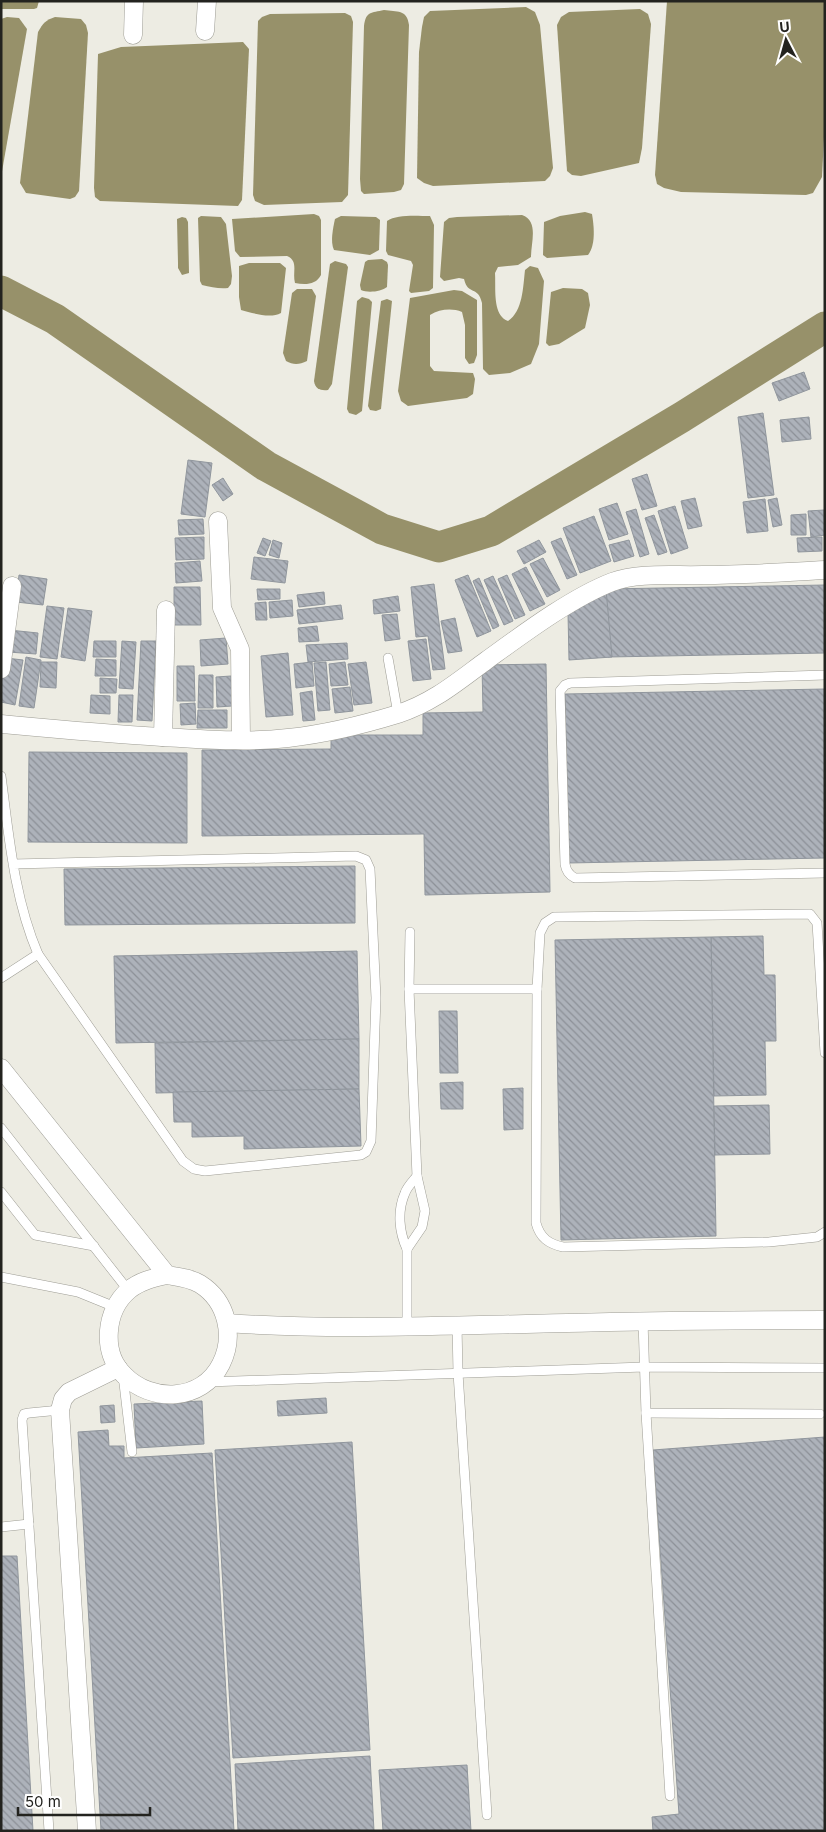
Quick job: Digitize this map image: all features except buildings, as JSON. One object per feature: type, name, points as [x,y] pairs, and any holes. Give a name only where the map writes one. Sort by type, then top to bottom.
[{"type":"street","points":[[133,35],[134,1]]},
{"type":"street","points":[[205,31],[207,1]]},
{"type":"street","points":[[218,520],[222,603],[225,617],[238,640],[240,649],[240,740]]},
{"type":"street","points":[[1,724],[215,740],[286,738],[322,733],[359,725],[422,705],[449,689],[561,609],[612,582],[625,578],[645,576],[745,575],[825,570]]},
{"type":"street","points":[[1,669],[12,586]]},
{"type":"street","points":[[163,737],[166,610]]},
{"type":"street","points":[[1,1068],[167,1275]]},
{"type":"street","points":[[167,1275],[184,1277],[199,1284],[212,1294],[222,1307],[227,1323],[228,1344],[221,1365],[206,1382],[191,1391],[173,1395],[154,1394],[137,1387],[120,1372],[109,1348],[108,1327],[115,1307],[128,1290],[146,1279],[167,1275]]},
{"type":"street","points":[[227,1323],[283,1327],[825,1320]]},
{"type":"street","points":[[87,1831],[60,1410],[69,1392],[120,1372]]},
{"type":"lane","points":[[388,658],[398,714]]},
{"type":"lane","points":[[825,675],[570,683],[565,685],[560,691],[565,864],[567,872],[571,876],[574,878],[825,873]]},
{"type":"lane","points":[[1,776],[13,864],[38,954],[176,1154],[188,1166],[199,1171],[205,1171],[361,1155],[368,1150],[370,1141],[376,998],[370,869],[363,858],[356,856],[13,864]]},
{"type":"lane","points":[[825,1053],[817,923],[807,913],[554,917],[545,923],[540,933],[537,989],[536,1223],[541,1235],[549,1243],[563,1247],[769,1242],[817,1237],[825,1232]]},
{"type":"lane","points":[[406,1249],[418,1234],[425,1218],[423,1198],[417,1176],[409,989],[410,932]]},
{"type":"lane","points":[[1,978],[38,954]]},
{"type":"lane","points":[[409,989],[537,989]]},
{"type":"lane","points":[[1,1128],[128,1290]]},
{"type":"lane","points":[[407,1326],[406,1249],[402,1238],[400,1211],[405,1192],[417,1176]]},
{"type":"lane","points":[[1,1192],[36,1235],[94,1246]]},
{"type":"lane","points":[[1,1277],[78,1292],[115,1307]]},
{"type":"lane","points":[[643,1321],[646,1413],[670,1796]]},
{"type":"lane","points":[[457,1326],[458,1373],[487,1815]]},
{"type":"lane","points":[[206,1382],[644,1367],[825,1368]]},
{"type":"lane","points":[[120,1372],[132,1452]]},
{"type":"lane","points":[[48,1831],[22,1420],[24,1414],[28,1412],[60,1410]]},
{"type":"lane","points":[[646,1413],[820,1414]]},
{"type":"lane","points":[[1,1527],[29,1524]]},
{"type":"shaded area","points":[[1,1],[39,1],[37,8],[34,9],[1,9]]},
{"type":"shaded area","points":[[667,1],[825,1],[825,117],[822,177],[813,193],[806,195],[681,192],[664,188],[657,184],[655,175]]},
{"type":"shaded area","points":[[526,7],[535,12],[540,25],[553,168],[550,176],[545,181],[433,186],[424,183],[417,178],[419,52],[424,17],[430,11]]},
{"type":"shaded area","points":[[640,9],[648,14],[651,24],[642,148],[639,163],[581,176],[572,175],[567,171],[557,25],[561,17],[569,12]]},
{"type":"shaded area","points":[[384,10],[401,12],[406,16],[409,25],[404,184],[401,190],[394,192],[364,194],[361,191],[360,179],[364,26],[368,15],[372,12]]},
{"type":"shaded area","points":[[345,13],[351,16],[353,22],[348,195],[342,202],[264,205],[255,201],[253,195],[258,21],[270,14]]},
{"type":"shaded area","points":[[7,17],[19,18],[27,29],[1,177],[1,19]]},
{"type":"shaded area","points":[[55,17],[81,19],[86,25],[88,33],[79,191],[75,197],[70,199],[26,193],[20,183],[38,32],[45,22]]},
{"type":"shaded area","points":[[243,42],[249,49],[242,200],[238,206],[100,201],[95,197],[98,54],[121,47]]},
{"type":"shaded area","points":[[585,212],[592,214],[594,235],[591,251],[588,255],[547,258],[543,255],[544,222],[560,216]]},
{"type":"shaded area","points":[[314,214],[319,216],[321,220],[321,275],[316,281],[306,284],[295,283],[294,264],[291,258],[287,256],[240,257],[235,251],[232,219]]},
{"type":"shaded area","points":[[522,215],[531,222],[533,239],[531,257],[518,265],[498,267],[495,273],[496,300],[499,313],[508,321],[513,317],[519,305],[523,291],[525,270],[530,266],[538,268],[544,281],[539,344],[531,364],[510,373],[489,375],[483,369],[482,303],[480,297],[468,287],[464,279],[444,281],[440,277],[444,222],[449,218],[457,217]]},
{"type":"shaded area","points":[[201,216],[221,217],[226,224],[232,276],[231,284],[228,288],[202,285],[200,281],[198,218]]},
{"type":"shaded area","points":[[341,216],[376,217],[380,220],[379,250],[370,255],[334,250],[332,239],[334,223],[335,219]]},
{"type":"shaded area","points":[[402,216],[430,216],[434,225],[433,288],[429,291],[411,293],[409,291],[413,265],[411,261],[388,255],[386,251],[387,221]]},
{"type":"shaded area","points":[[186,218],[188,222],[189,273],[182,275],[178,268],[177,219]]},
{"type":"shaded area","points":[[382,259],[388,265],[387,287],[374,292],[361,290],[360,285],[365,262]]},
{"type":"shaded area","points":[[335,261],[346,264],[348,267],[332,384],[328,390],[323,390],[317,388],[314,381],[330,264]]},
{"type":"shaded area","points":[[249,263],[280,263],[286,268],[281,313],[267,315],[241,310],[239,266]]},
{"type":"shaded area","points":[[563,288],[582,289],[588,293],[590,305],[585,328],[559,344],[549,346],[546,343],[551,292]]},
{"type":"shaded area","points":[[297,289],[312,289],[316,296],[307,361],[296,364],[286,361],[283,353],[292,293]]},
{"type":"shaded area","points":[[454,290],[462,291],[477,300],[477,355],[474,363],[469,364],[465,358],[465,325],[462,312],[442,310],[430,315],[430,366],[434,371],[473,373],[475,379],[473,394],[467,398],[408,406],[401,401],[398,391],[410,298]]},
{"type":"shaded area","points":[[362,297],[372,302],[362,411],[356,415],[349,413],[347,409],[357,301]]},
{"type":"shaded area","points":[[387,299],[392,301],[381,409],[376,411],[370,410],[368,406],[381,301]]},
{"type":"waterway","points":[[1,291],[55,319],[266,466],[382,529],[439,547],[491,531],[682,417],[825,327]]}]
